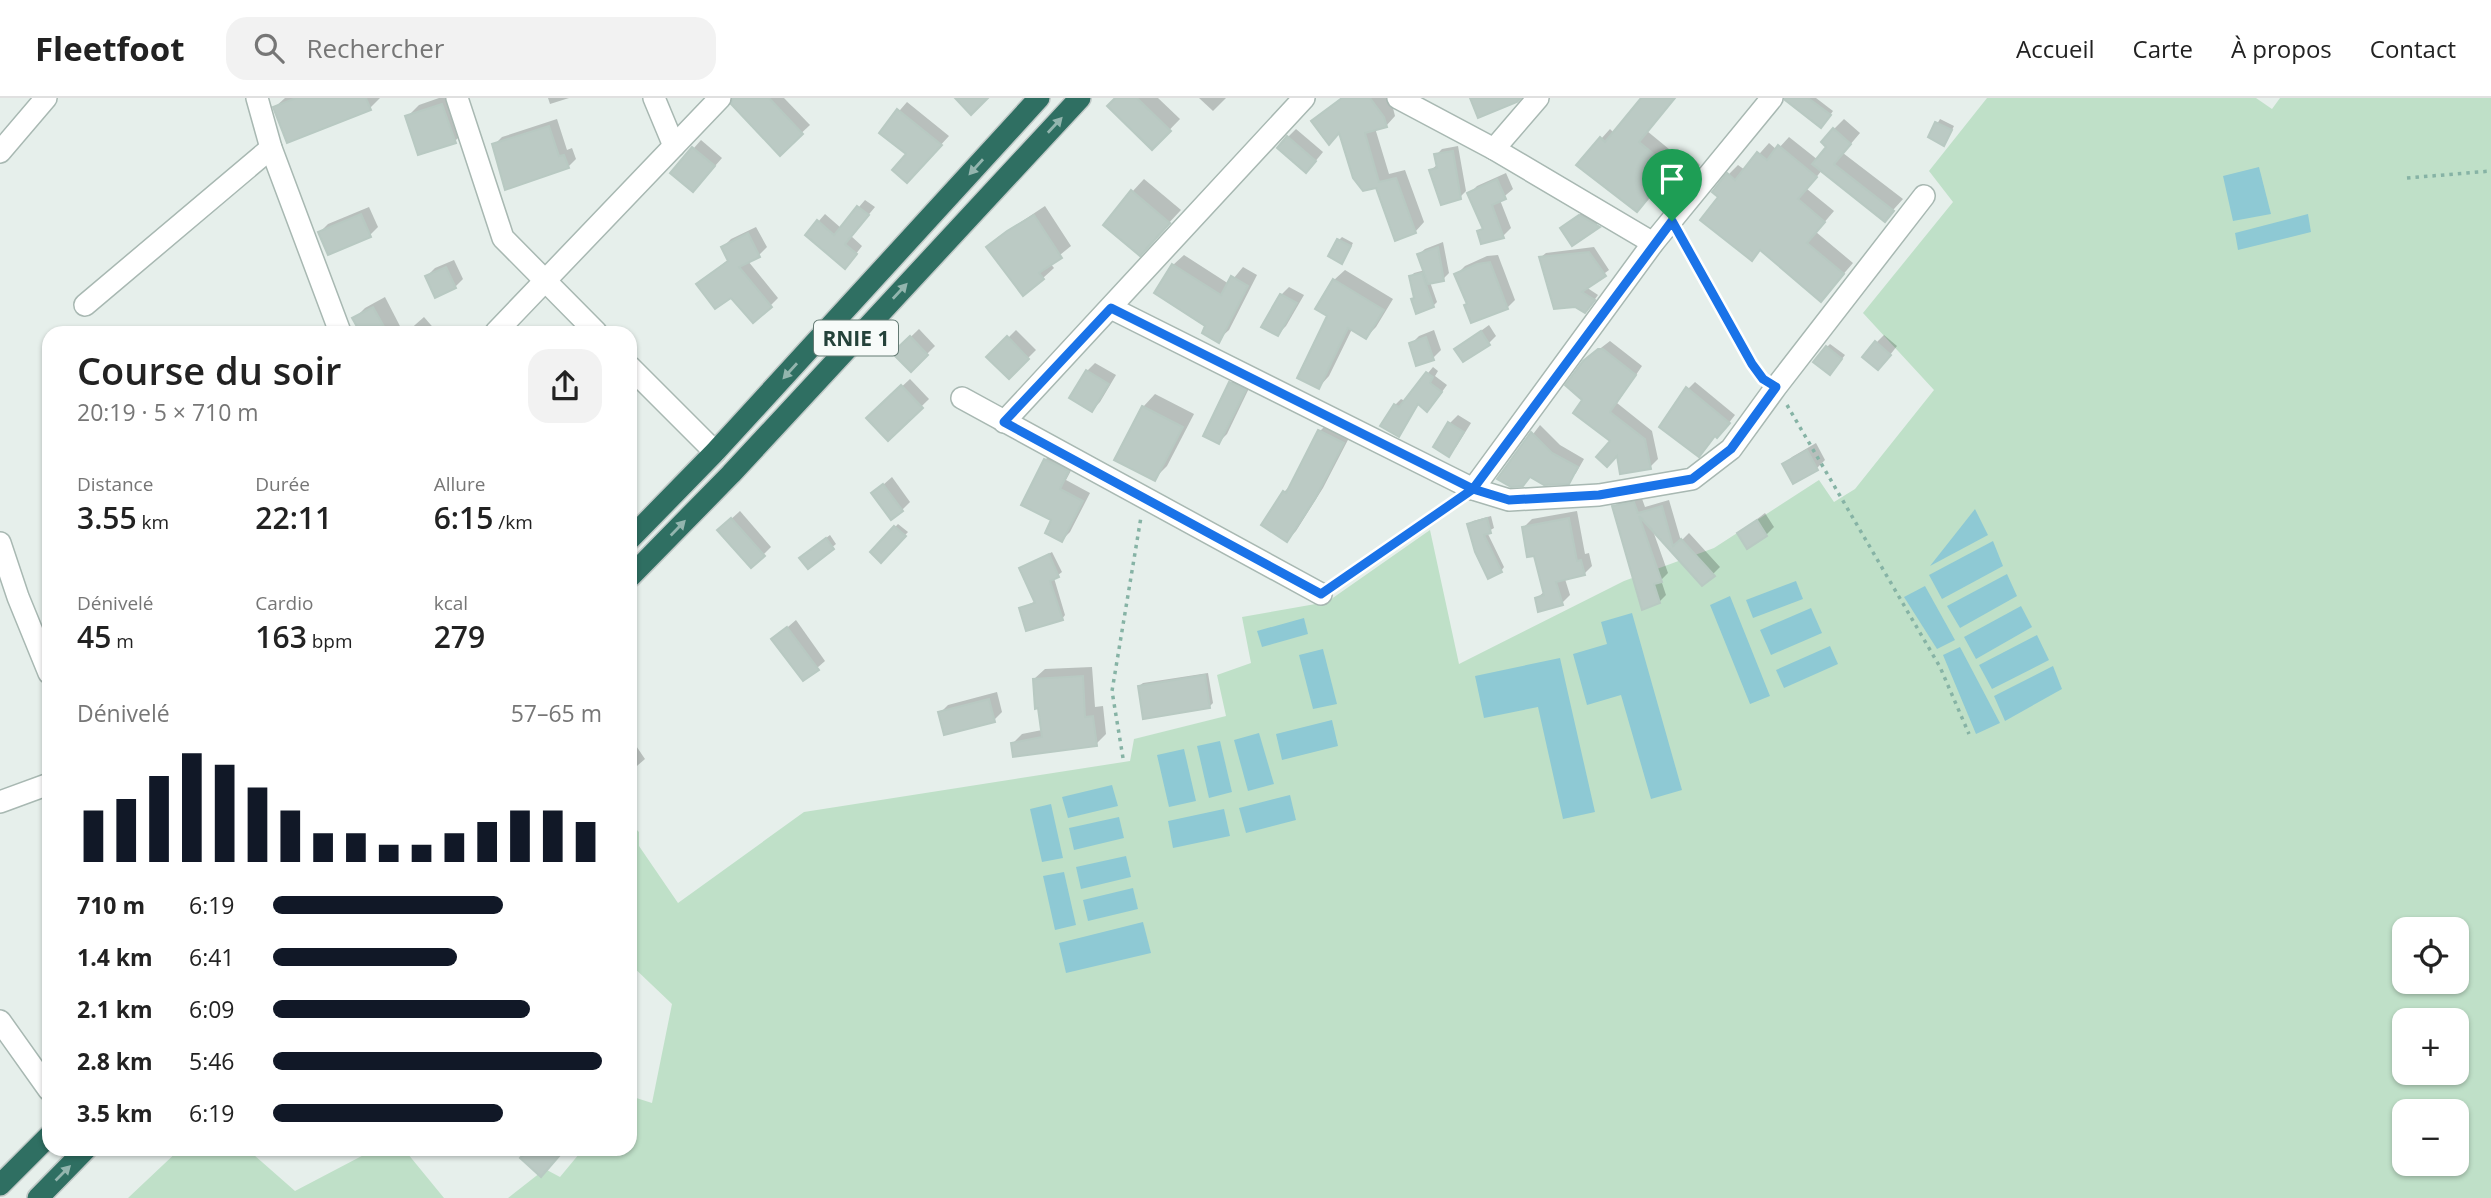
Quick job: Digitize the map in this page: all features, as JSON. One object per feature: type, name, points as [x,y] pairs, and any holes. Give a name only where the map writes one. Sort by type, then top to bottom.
[{"type":"highway","name":"RNIE 1","points":[[637,532],[715,453],[1039,98]]},
{"type":"highway","name":"RNIE 1","points":[[637,570],[731,474],[1080,98]]},
{"type":"highway","points":[[0,1185],[42,1143]]},
{"type":"highway","points":[[38,1198],[80,1156]]},
{"type":"street","points":[[0,152],[46,98]]},
{"type":"street","points":[[257,98],[271,148],[338,326]]},
{"type":"street","points":[[457,98],[503,238],[590,326]]},
{"type":"street","points":[[654,98],[674,146]]},
{"type":"street","points":[[502,326],[720,98]]},
{"type":"street","points":[[1004,422],[1304,98]]},
{"type":"street","points":[[1398,98],[1494,149],[1653,243]]},
{"type":"street","points":[[1494,149],[1538,98]]},
{"type":"street","points":[[1473,489],[1653,243],[1772,98]]},
{"type":"street","points":[[85,305],[271,148]]},
{"type":"street","points":[[1111,308],[1473,489],[1509,500],[1599,495],[1692,479],[1731,449],[1924,196]]},
{"type":"street","points":[[637,373],[715,453]]},
{"type":"street","points":[[962,398],[1321,594]]},
{"type":"street","points":[[0,543],[9,600],[42,660]]},
{"type":"street","points":[[0,802],[42,787]]},
{"type":"street","points":[[0,1021],[42,1080]]},
{"type":"path","points":[[2407,178],[2491,172]]},
{"type":"path","points":[[1672,221],[1752,364],[1763,379],[1776,387],[1940,667],[1969,734]]},
{"type":"path","points":[[1321,594],[1473,489]]},
{"type":"path","points":[[1123,758],[1112,691],[1144,498]]},
{"type":"green space","points":[[1987,98],[2256,98],[2272,109],[2280,98],[2491,98],[2491,1198],[508,1198],[545,1169],[560,1177],[577,1156],[637,1156],[637,1098],[652,1103],[672,1004],[637,971],[637,830],[639,846],[678,903],[804,812],[1130,761],[1134,739],[1226,716],[1217,675],[1251,663],[1242,617],[1327,602],[1430,530],[1459,664],[1624,581],[1714,548],[1819,480],[1834,502],[1855,489],[1934,390],[1863,313],[1953,202],[1929,171]]},
{"type":"green space","points":[[173,1156],[255,1156],[295,1191],[362,1156],[410,1156],[444,1198],[128,1198]]},
{"type":"water","points":[[2259,167],[2271,214],[2233,221],[2223,176]]},
{"type":"water","points":[[2308,214],[2311,232],[2238,250],[2235,233]]},
{"type":"water","points":[[1975,509],[1988,535],[1930,566]]},
{"type":"water","points":[[1993,541],[2003,566],[1942,599],[1929,575]]},
{"type":"water","points":[[2007,574],[2017,596],[1960,628],[1947,606]]},
{"type":"water","points":[[1796,581],[1803,599],[1753,618],[1746,600]]},
{"type":"water","points":[[1925,586],[1955,640],[1937,649],[1904,597]]},
{"type":"water","points":[[1730,596],[1770,696],[1750,704],[1710,605]]},
{"type":"water","points":[[2021,606],[2032,627],[1976,659],[1964,637]]},
{"type":"water","points":[[1811,608],[1822,633],[1771,655],[1760,630]]},
{"type":"water","points":[[1632,613],[1682,790],[1651,799],[1621,695],[1587,705],[1573,654],[1607,644],[1601,622]]},
{"type":"water","points":[[1304,618],[1308,634],[1262,647],[1257,631]]},
{"type":"water","points":[[2037,635],[2049,660],[1992,689],[1979,665]]},
{"type":"water","points":[[1830,646],[1838,664],[1784,688],[1776,670]]},
{"type":"water","points":[[1960,647],[2000,723],[1976,734],[1943,655]]},
{"type":"water","points":[[1323,649],[1337,704],[1313,709],[1299,655]]},
{"type":"water","points":[[1560,658],[1595,812],[1563,819],[1538,707],[1484,718],[1475,676]]},
{"type":"water","points":[[2053,666],[2062,689],[2005,721],[1994,696]]},
{"type":"water","points":[[1332,720],[1338,746],[1282,760],[1276,734]]},
{"type":"water","points":[[1259,733],[1274,784],[1248,791],[1234,740]]},
{"type":"water","points":[[1220,741],[1232,792],[1209,798],[1197,746]]},
{"type":"water","points":[[1184,749],[1196,801],[1169,807],[1157,755]]},
{"type":"water","points":[[1112,785],[1118,806],[1068,818],[1062,797]]},
{"type":"water","points":[[1290,795],[1296,820],[1246,833],[1239,808]]},
{"type":"water","points":[[1051,804],[1063,858],[1042,862],[1030,809]]},
{"type":"water","points":[[1224,809],[1230,836],[1173,848],[1168,821]]},
{"type":"water","points":[[1119,817],[1124,838],[1074,850],[1069,828]]},
{"type":"water","points":[[1126,856],[1131,877],[1081,889],[1076,867]]},
{"type":"water","points":[[1064,872],[1076,925],[1055,930],[1043,876]]},
{"type":"water","points":[[1133,888],[1138,909],[1088,921],[1083,900]]},
{"type":"water","points":[[1143,922],[1151,953],[1066,973],[1059,943]]},
{"type":"building","points":[[296,98],[366,98],[371,110],[287,143],[273,107]]},
{"type":"building","points":[[733,98],[769,98],[803,134],[780,156],[731,104]]},
{"type":"building","points":[[955,98],[988,98],[971,115]]},
{"type":"building","points":[[1115,98],[1137,98],[1171,131],[1152,150],[1107,106]]},
{"type":"building","points":[[1342,98],[1370,98],[1384,117],[1387,127],[1365,133],[1379,182],[1396,178],[1416,233],[1395,241],[1376,188],[1363,191],[1353,178],[1339,133],[1329,145],[1311,121]]},
{"type":"building","points":[[1470,98],[1521,98],[1478,118]]},
{"type":"building","points":[[1641,98],[1675,98],[1639,142],[1676,172],[1681,166],[1692,175],[1674,197],[1659,185],[1637,212],[1576,165],[1600,137],[1605,142]]},
{"type":"building","points":[[1785,98],[1808,98],[1831,115],[1821,128]]},
{"type":"building","points":[[442,104],[456,143],[418,155],[405,116]]},
{"type":"building","points":[[897,109],[942,145],[907,183],[892,170],[906,154],[879,133]]},
{"type":"building","points":[[1935,122],[1952,130],[1944,146],[1928,137]]},
{"type":"building","points":[[549,126],[559,156],[564,155],[569,168],[505,190],[492,144]]},
{"type":"building","points":[[1833,128],[1851,144],[1834,164],[1894,211],[1885,222],[1812,164],[1826,147],[1821,142]]},
{"type":"building","points":[[1287,136],[1316,161],[1306,173],[1277,148]]},
{"type":"building","points":[[1778,145],[1817,177],[1798,199],[1825,222],[1807,243],[1844,274],[1821,302],[1760,250],[1752,261],[1700,220],[1718,197],[1712,192],[1727,173],[1735,180],[1757,152],[1767,160]]},
{"type":"building","points":[[692,147],[715,166],[693,192],[670,173]]},
{"type":"building","points":[[1453,151],[1461,199],[1441,205],[1429,170],[1437,168],[1434,154]]},
{"type":"building","points":[[1497,179],[1506,199],[1492,205],[1504,238],[1481,244],[1477,231],[1483,229],[1467,193]]},
{"type":"building","points":[[1131,190],[1170,223],[1140,256],[1103,225]]},
{"type":"building","points":[[857,206],[869,215],[845,244],[857,254],[845,269],[805,235],[817,220],[834,235]]},
{"type":"building","points":[[361,214],[371,237],[328,255],[318,232]]},
{"type":"building","points":[[1034,215],[1062,258],[1039,273],[1044,279],[1023,296],[986,247]]},
{"type":"building","points":[[1579,215],[1600,227],[1572,246],[1560,228]]},
{"type":"building","points":[[748,233],[760,257],[739,267],[772,307],[753,323],[731,298],[715,309],[696,284],[728,261],[721,247]]},
{"type":"building","points":[[1337,239],[1351,246],[1342,264],[1328,256]]},
{"type":"building","points":[[1438,247],[1444,281],[1428,284],[1417,254]]},
{"type":"building","points":[[1589,252],[1606,276],[1582,292],[1595,300],[1585,313],[1575,307],[1554,309],[1539,257]]},
{"type":"building","points":[[1490,262],[1508,309],[1471,323],[1464,305],[1467,304],[1454,274],[1477,264]]},
{"type":"building","points":[[1172,264],[1221,295],[1231,276],[1248,286],[1219,343],[1202,333],[1205,326],[1154,293]]},
{"type":"building","points":[[446,267],[456,288],[435,298],[425,276]]},
{"type":"building","points":[[1422,273],[1434,307],[1416,314],[1411,299],[1414,298],[1409,276]]},
{"type":"building","points":[[1333,279],[1384,310],[1366,339],[1348,328],[1319,389],[1297,378],[1327,316],[1315,309]]},
{"type":"building","points":[[1280,294],[1297,303],[1278,336],[1261,327]]},
{"type":"building","points":[[373,307],[384,326],[357,326],[352,318]]},
{"type":"building","points":[[1481,331],[1490,345],[1463,362],[1454,349]]},
{"type":"building","points":[[910,336],[928,355],[911,372],[892,353]]},
{"type":"building","points":[[1007,336],[1029,359],[1009,379],[986,357]]},
{"type":"building","points":[[1426,337],[1434,360],[1416,366],[1409,343]]},
{"type":"building","points":[[1875,341],[1891,355],[1878,370],[1862,357]]},
{"type":"building","points":[[1826,346],[1842,359],[1830,375],[1813,362]]},
{"type":"building","points":[[1598,349],[1603,349],[1636,375],[1610,412],[1645,439],[1651,469],[1620,474],[1617,456],[1607,467],[1596,457],[1610,441],[1573,413],[1582,400],[1565,385],[1583,361]]},
{"type":"building","points":[[1086,370],[1109,384],[1092,412],[1069,398]]},
{"type":"building","points":[[1426,372],[1433,377],[1430,383],[1442,392],[1427,412],[1418,404],[1399,437],[1380,426],[1394,404],[1399,407]]},
{"type":"building","points":[[1229,382],[1246,390],[1219,444],[1203,436]]},
{"type":"building","points":[[901,385],[923,408],[888,441],[866,418]]},
{"type":"building","points":[[1686,387],[1730,423],[1717,438],[1715,436],[1699,457],[1659,427]]},
{"type":"building","points":[[1142,406],[1183,427],[1155,481],[1114,460]]},
{"type":"building","points":[[1448,422],[1464,432],[1449,457],[1433,447]]},
{"type":"building","points":[[1318,430],[1344,443],[1315,499],[1287,542],[1261,525],[1283,491],[1286,493]]},
{"type":"building","points":[[1531,432],[1552,453],[1578,467],[1569,484],[1544,485],[1530,477],[1523,486],[1511,487],[1497,479]]},
{"type":"building","points":[[1807,450],[1818,470],[1793,484],[1782,464]]},
{"type":"building","points":[[1044,459],[1069,471],[1060,489],[1083,501],[1062,542],[1045,533],[1051,520],[1021,505]]},
{"type":"building","points":[[883,484],[903,511],[891,520],[871,493]]},
{"type":"building","points":[[1634,502],[1638,513],[1662,506],[1673,546],[1681,539],[1715,576],[1702,586],[1639,516],[1662,582],[1654,584],[1660,603],[1642,610],[1612,506]]},
{"type":"building","points":[[731,518],[765,556],[751,568],[717,530]]},
{"type":"building","points":[[1487,518],[1491,533],[1484,535],[1502,572],[1488,579],[1475,552],[1467,524]]},
{"type":"building","points":[[1569,518],[1577,561],[1581,560],[1585,575],[1556,582],[1563,605],[1538,612],[1535,598],[1544,595],[1534,556],[1527,557],[1522,527]]},
{"type":"building","points":[[1757,520],[1767,536],[1747,549],[1737,533]]},
{"type":"building","points":[[894,526],[906,536],[881,563],[870,552]]},
{"type":"building","points":[[826,538],[834,549],[808,569],[799,558]]},
{"type":"building","points":[[1049,554],[1059,577],[1050,581],[1063,620],[1026,631],[1019,608],[1035,603],[1019,568]]},
{"type":"building","points":[[787,627],[819,670],[803,681],[771,639]]},
{"type":"building","points":[[1205,675],[1210,708],[1143,719],[1138,686]]},
{"type":"building","points":[[1083,676],[1085,717],[1093,716],[1097,746],[1013,757],[1011,743],[1042,737],[1038,708],[1035,709],[1033,679]]},
{"type":"building","points":[[989,699],[995,722],[944,735],[938,712]]},
{"type":"building","points":[[522,1156],[559,1156],[541,1177],[520,1158]]},
{"type":"route","points":[[1672,221],[1653,243],[1473,489],[1111,308],[1004,422],[1321,594],[1473,489],[1509,500],[1599,495],[1692,479],[1731,449],[1776,387],[1763,379],[1752,364],[1672,221]]}]
